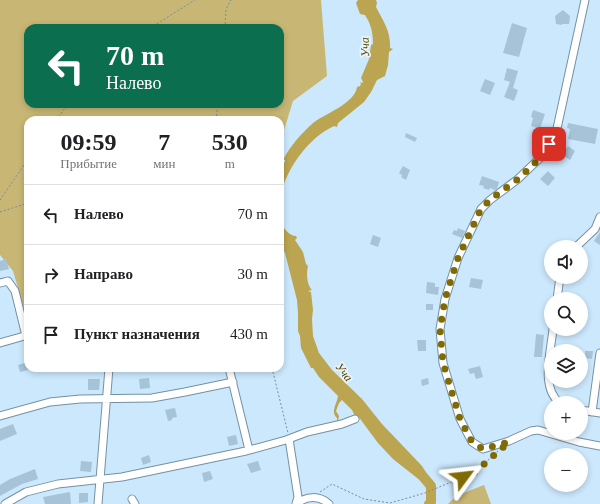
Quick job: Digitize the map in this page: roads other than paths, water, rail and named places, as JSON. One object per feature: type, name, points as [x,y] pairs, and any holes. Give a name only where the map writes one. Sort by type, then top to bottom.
[{"type":"street","points":[[584,0],[556,132],[542,156],[518,179],[490,200],[481,209],[458,258],[445,299],[440,329],[443,363],[460,419],[472,442],[483,449],[509,442],[531,431],[538,430],[579,442],[600,446]]},
{"type":"street","points":[[583,240],[595,229],[600,217]]},
{"type":"street","points":[[0,283],[8,281],[15,291],[24,324]]},
{"type":"street","points":[[0,343],[24,336]]},
{"type":"street","points":[[553,336],[548,380],[554,396]]},
{"type":"street","points":[[596,412],[600,353]]},
{"type":"street","points":[[98,504],[109,372]]},
{"type":"street","points":[[230,372],[249,450]]},
{"type":"street","points":[[0,416],[50,402],[80,399],[107,400],[152,398],[233,382]]},
{"type":"street","points":[[5,504],[26,492],[58,484],[122,477],[249,450],[355,419]]},
{"type":"street","points":[[289,439],[298,497],[296,504]]},
{"type":"street","points":[[296,504],[302,500],[313,497],[322,499],[329,504]]},
{"type":"waterway","name":"Уча","points":[[420,473],[431,486],[431,502],[429,504]]}]
